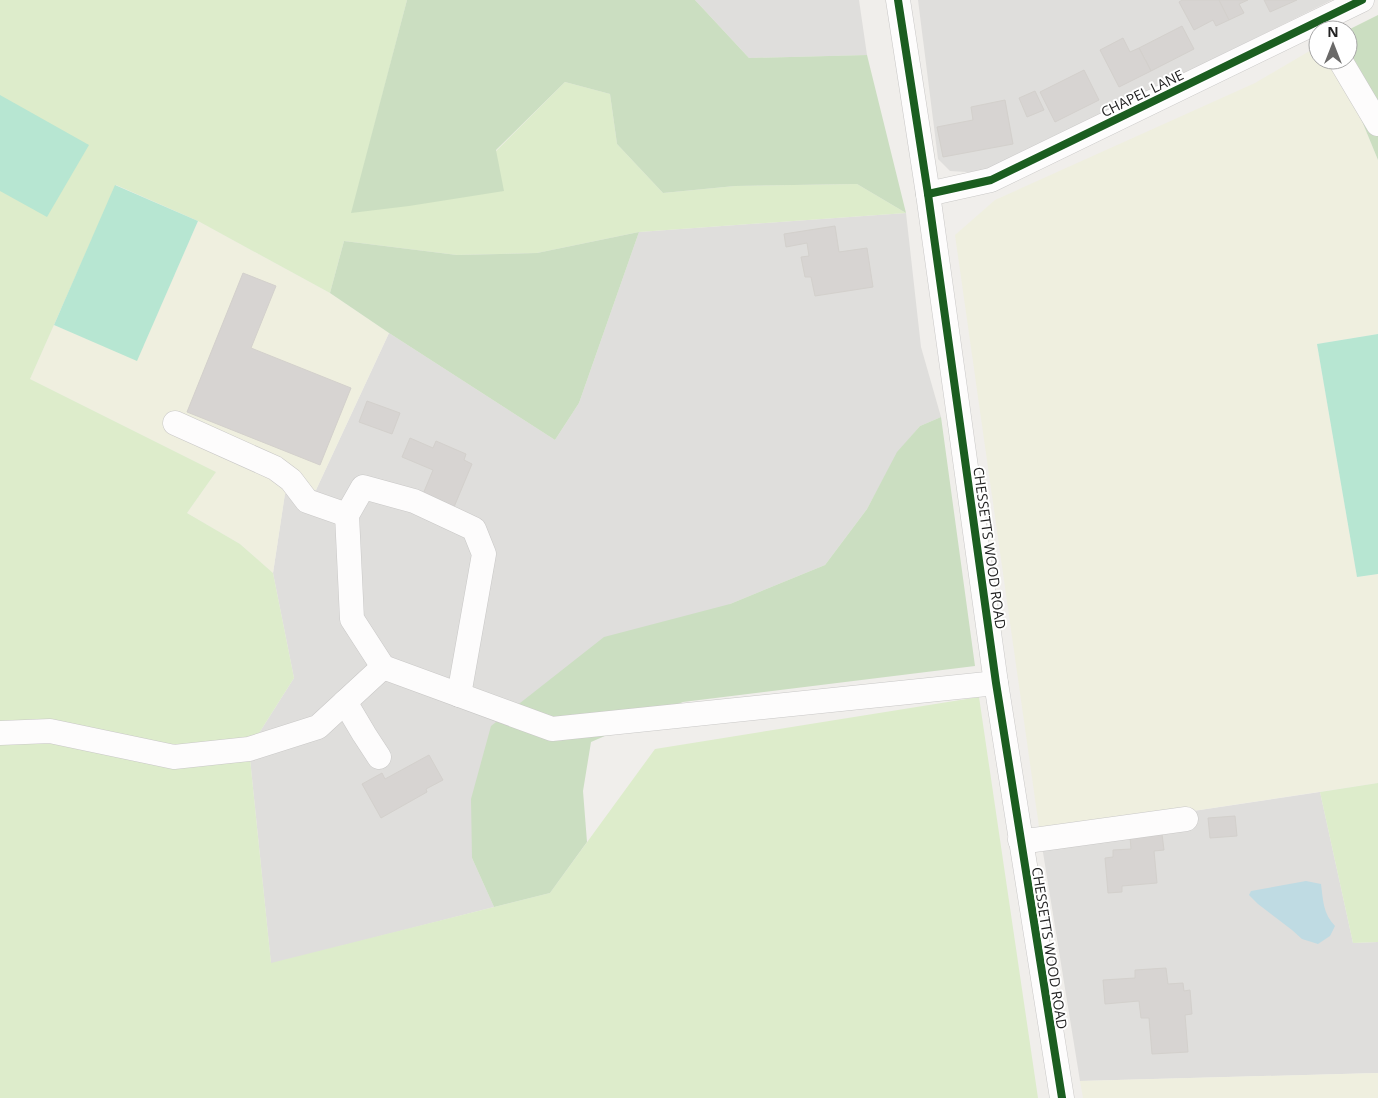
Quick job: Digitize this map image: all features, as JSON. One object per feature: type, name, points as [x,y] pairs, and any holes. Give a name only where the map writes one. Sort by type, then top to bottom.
[{"type":"street","name":"CHESSETTS WOOD ROAD","points":[[898,0],[928,194],[996,684],[1062,1098]]},
{"type":"street","name":"CHAPEL LANE","points":[[1330,20],[1362,0]]},
{"type":"street","name":"CHAPEL LANE","points":[[928,194],[991,180],[1308,32]]},
{"type":"street","points":[[1346,70],[1378,124]]},
{"type":"street","points":[[175,423],[275,468],[291,480],[307,501],[346,515]]},
{"type":"street","points":[[460,695],[484,554],[474,529],[414,501],[363,487],[346,515],[352,619],[383,668],[552,729],[996,684]]},
{"type":"street","points":[[0,733],[50,731],[174,757],[249,749],[318,727],[383,668]]},
{"type":"street","points":[[345,702],[379,757]]},
{"type":"street","points":[[1020,840],[1034,840],[1186,819]]},
{"type":"shaded area","points":[[695,0],[859,0],[867,55],[749,58]]},
{"type":"shaded area","points":[[918,0],[1332,0],[983,173],[950,171],[938,159]]},
{"type":"shaded area","points":[[906,213],[921,347],[941,417],[920,426],[898,452],[867,509],[825,565],[730,604],[472,858],[494,907],[271,964],[249,749],[294,678],[273,573],[285,493],[316,490],[389,333],[555,440],[579,403],[639,232]]},
{"type":"shaded area","points":[[1320,792],[1353,943],[1378,942],[1378,1073],[1080,1081],[1040,834]]},
{"type":"green space","points":[[0,0],[407,0],[352,212],[496,151],[565,82],[610,94],[617,144],[663,193],[735,186],[857,184],[906,213],[639,232],[537,253],[457,255],[344,241],[330,293],[198,221],[116,185],[30,379],[216,472],[187,513],[240,544],[273,573],[294,678],[249,749],[271,963],[550,893],[655,749],[979,697],[1038,1098],[0,1098]]},
{"type":"green space","points":[[407,0],[695,0],[749,58],[867,55],[906,213],[857,184],[735,186],[663,193],[617,144],[610,94],[565,82],[496,150],[504,191],[351,213]]},
{"type":"green space","points":[[1378,15],[1378,160],[1341,70],[1358,70],[1358,25]]},
{"type":"green space","points":[[1308,52],[1308,70],[1341,70],[1378,160],[1378,334],[1317,344],[1357,577],[1378,574],[1378,783],[1040,834],[955,235],[995,200],[1255,83]]},
{"type":"green space","points":[[0,95],[89,145],[47,217],[0,191]]},
{"type":"green space","points":[[115,185],[198,221],[137,361],[54,325]]},
{"type":"green space","points":[[198,221],[330,293],[389,333],[316,490],[285,494],[273,573],[240,544],[187,513],[216,472],[30,379],[54,325],[137,360]]},
{"type":"green space","points":[[639,232],[579,403],[555,440],[330,293],[344,241],[457,255],[537,253]]},
{"type":"green space","points":[[1378,334],[1378,574],[1357,577],[1317,344]]},
{"type":"green space","points":[[941,417],[975,666],[683,702],[591,742],[583,791],[587,842],[550,893],[494,907],[472,858],[471,799],[491,726],[604,637],[730,604],[825,565],[867,509],[897,452],[920,426]]},
{"type":"green space","points":[[1378,783],[1378,942],[1353,943],[1320,792]]},
{"type":"green space","points":[[1378,1073],[1378,1098],[1083,1098],[1080,1081]]},
{"type":"water","points":[[1306,881],[1321,884],[1326,911],[1335,926],[1330,936],[1318,944],[1302,939],[1249,895],[1251,891]]},
{"type":"building","points":[[1182,0],[1219,0],[1229,20],[1216,26],[1213,20],[1194,30],[1179,2]]},
{"type":"building","points":[[1219,0],[1248,0],[1239,4],[1244,13],[1229,20]]},
{"type":"building","points":[[1264,0],[1297,0],[1270,12]]},
{"type":"building","points":[[1182,26],[1194,49],[1151,71],[1139,48]]},
{"type":"building","points":[[1123,38],[1130,52],[1139,48],[1151,71],[1119,87],[1100,50]]},
{"type":"building","points":[[1084,70],[1099,100],[1055,122],[1040,92]]},
{"type":"building","points":[[1035,91],[1044,110],[1027,117],[1019,98]]},
{"type":"building","points":[[1005,100],[1013,144],[943,157],[937,127],[973,120],[971,107]]},
{"type":"building","points":[[835,226],[839,252],[867,248],[873,287],[815,296],[811,277],[805,277],[801,257],[809,256],[807,243],[786,247],[784,234]]},
{"type":"building","points":[[243,273],[276,286],[251,348],[351,388],[320,465],[187,412]]},
{"type":"building","points":[[367,401],[400,413],[392,434],[359,422]]},
{"type":"building","points":[[410,438],[433,448],[436,441],[466,454],[464,460],[472,464],[454,507],[423,494],[433,470],[402,457]]},
{"type":"building","points":[[429,755],[443,780],[426,789],[427,792],[381,818],[362,784],[382,773],[385,779]]},
{"type":"building","points":[[1235,816],[1237,836],[1210,838],[1208,818]]},
{"type":"building","points":[[1162,834],[1164,850],[1154,851],[1157,883],[1122,886],[1122,892],[1108,893],[1105,858],[1113,857],[1113,850],[1131,849],[1130,837]]},
{"type":"building","points":[[1166,968],[1168,984],[1183,983],[1184,991],[1190,990],[1192,1014],[1185,1015],[1188,1052],[1152,1054],[1149,1018],[1141,1018],[1139,1001],[1105,1004],[1103,980],[1135,978],[1135,970]]},
{"type":"cycle path","points":[[898,0],[928,194],[996,683],[1062,1098]]},
{"type":"cycle path","points":[[928,194],[991,180],[1362,0]]}]
